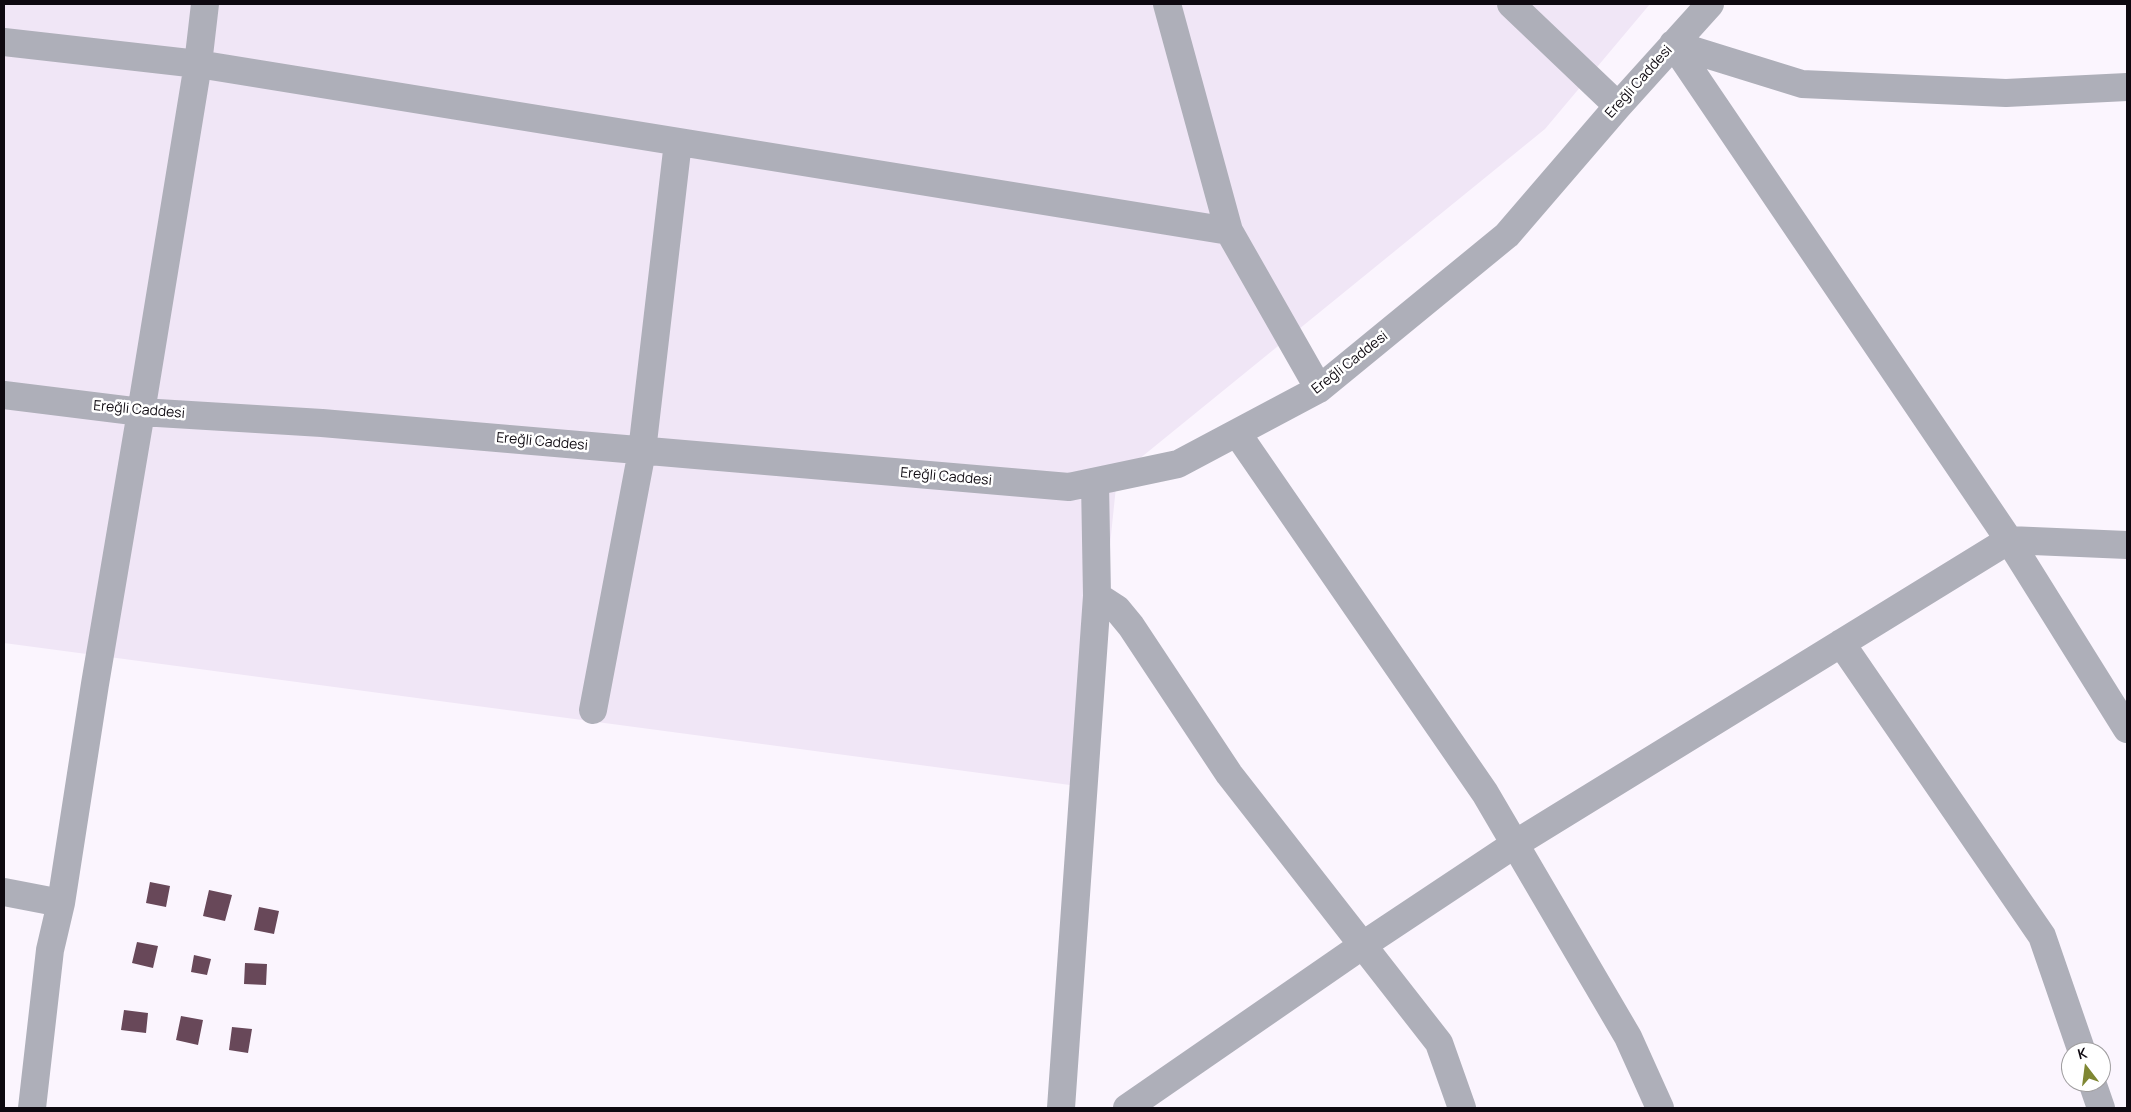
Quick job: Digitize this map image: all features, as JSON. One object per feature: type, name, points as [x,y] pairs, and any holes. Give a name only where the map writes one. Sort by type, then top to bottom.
[{"type":"street","points":[[32,1108],[50,950],[61,903],[95,684],[198,64],[205,4]]},
{"type":"street","points":[[1167,4],[1230,231],[1319,389]]},
{"type":"street","points":[[1511,4],[1618,106]]},
{"type":"street","name":"Ereğli Caddesi","points":[[4,395],[141,412],[322,423],[1069,487],[1178,464],[1319,389],[1507,235],[1618,106],[1710,4]]},
{"type":"street","points":[[4,42],[198,64],[1230,231]]},
{"type":"street","points":[[1673,44],[1802,84],[2006,93],[2127,87]]},
{"type":"street","points":[[1673,44],[2009,540],[2127,729]]},
{"type":"street","points":[[593,710],[642,451],[678,142]]},
{"type":"street","points":[[1237,433],[1486,793],[1628,1037],[1660,1108]]},
{"type":"street","points":[[1061,1108],[1097,596],[1095,482]]},
{"type":"street","points":[[1127,1108],[1362,946],[1515,844],[2009,540],[2127,545]]},
{"type":"street","points":[[1097,596],[1117,610],[1131,626],[1229,774],[1439,1043],[1462,1108]]},
{"type":"street","points":[[1841,643],[2042,936],[2079,1042]]},
{"type":"street","points":[[4,892],[61,903]]},
{"type":"street","points":[[2095,1092],[2101,1108]]},
{"type":"shaded area","points":[[4,4],[1650,4],[1545,129],[1117,477],[1085,787],[4,643]]},
{"type":"building","points":[[150,882],[170,886],[166,907],[146,903]]},
{"type":"building","points":[[209,890],[232,895],[225,921],[203,916]]},
{"type":"building","points":[[259,907],[279,911],[274,934],[254,930]]},
{"type":"building","points":[[137,942],[158,946],[153,968],[132,963]]},
{"type":"building","points":[[194,955],[211,959],[207,975],[191,972]]},
{"type":"building","points":[[245,963],[267,964],[266,985],[244,984]]},
{"type":"building","points":[[124,1010],[148,1013],[146,1033],[121,1030]]},
{"type":"building","points":[[181,1016],[203,1020],[198,1045],[176,1040]]},
{"type":"building","points":[[232,1027],[252,1029],[248,1053],[229,1050]]}]
